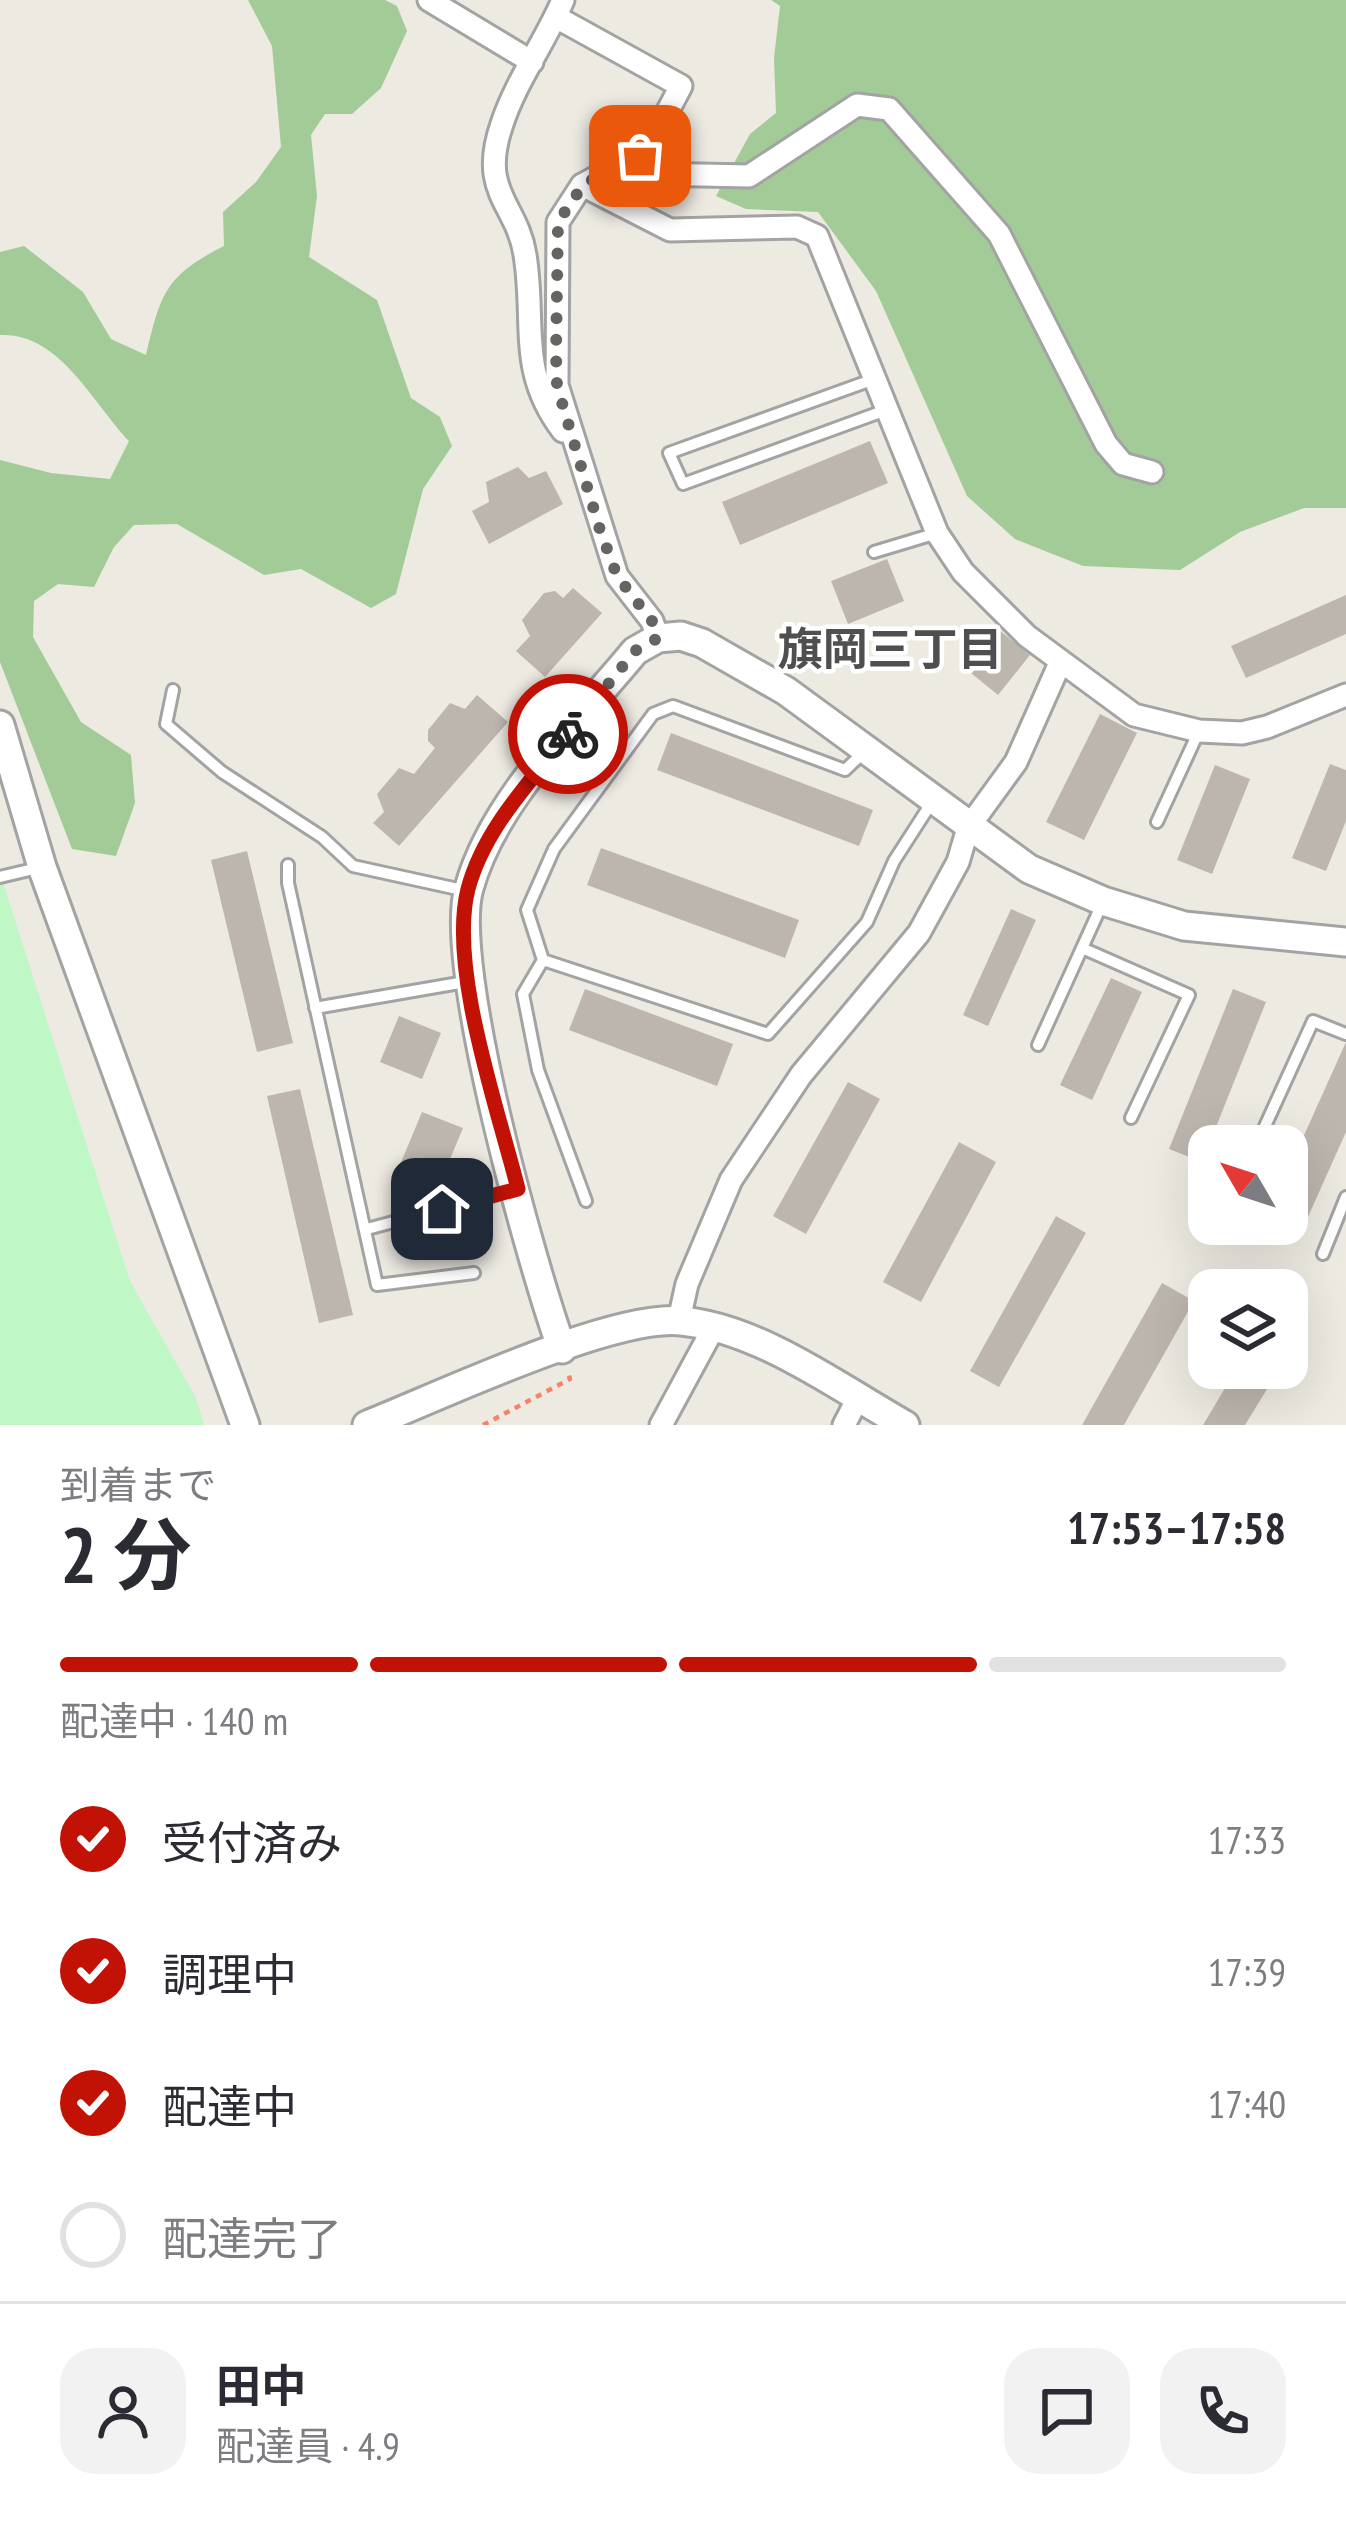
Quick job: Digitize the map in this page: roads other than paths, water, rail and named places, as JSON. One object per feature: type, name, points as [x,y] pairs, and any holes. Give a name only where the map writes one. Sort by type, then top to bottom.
[{"type":"street","points":[[429,0],[532,62]]},
{"type":"street","points":[[573,446],[535,386],[525,252],[498,196],[494,164],[502,125],[560,8],[681,86],[636,171]]},
{"type":"street","points":[[658,638],[652,621],[617,576],[557,386],[558,222],[583,185],[604,173],[749,176],[857,104],[889,109],[999,234],[1106,444],[1123,464],[1152,472]]},
{"type":"street","points":[[583,185],[670,230],[797,227],[818,236],[937,533],[982,593],[1060,663],[1134,715],[1198,731],[1242,734],[1346,695]]},
{"type":"street","points":[[562,1349],[467,981],[467,891],[508,808],[635,651],[658,638],[681,636],[701,643],[786,691],[968,828],[1029,868],[1103,902],[1184,926],[1346,942]]},
{"type":"street","points":[[679,1320],[687,1284],[730,1180],[801,1075],[919,932],[958,862],[968,828],[1016,762],[1060,663]]},
{"type":"street","points":[[0,725],[42,867],[245,1425]]},
{"type":"street","points":[[367,1425],[608,1331],[679,1320],[714,1327],[905,1425]]},
{"type":"street","points":[[661,1425],[714,1327]]},
{"type":"street","points":[[844,1425],[858,1398]]},
{"type":"lane","points":[[877,378],[669,453],[682,484],[889,409]]},
{"type":"lane","points":[[874,552],[937,533]]},
{"type":"lane","points":[[173,690],[166,724],[222,772],[322,837],[353,866],[467,891]]},
{"type":"lane","points":[[544,960],[526,910],[554,849],[653,714],[673,706],[845,770],[866,749]]},
{"type":"lane","points":[[1157,822],[1198,731]]},
{"type":"lane","points":[[544,960],[769,1034],[867,922],[894,861],[932,802]]},
{"type":"lane","points":[[289,865],[315,1008],[377,1285],[474,1274]]},
{"type":"lane","points":[[0,877],[42,867]]},
{"type":"lane","points":[[1038,1045],[1103,902]]},
{"type":"lane","points":[[1082,948],[1189,995],[1131,1118]]},
{"type":"lane","points":[[544,960],[523,994],[538,1070],[586,1201]]},
{"type":"lane","points":[[315,1008],[467,981]]},
{"type":"lane","points":[[1266,1125],[1313,1021],[1346,1034]]},
{"type":"lane","points":[[367,1229],[518,1189]]},
{"type":"lane","points":[[1323,1254],[1346,1197]]},
{"type":"district","name":"旗岡三丁目","points":[[890,648]]}]
